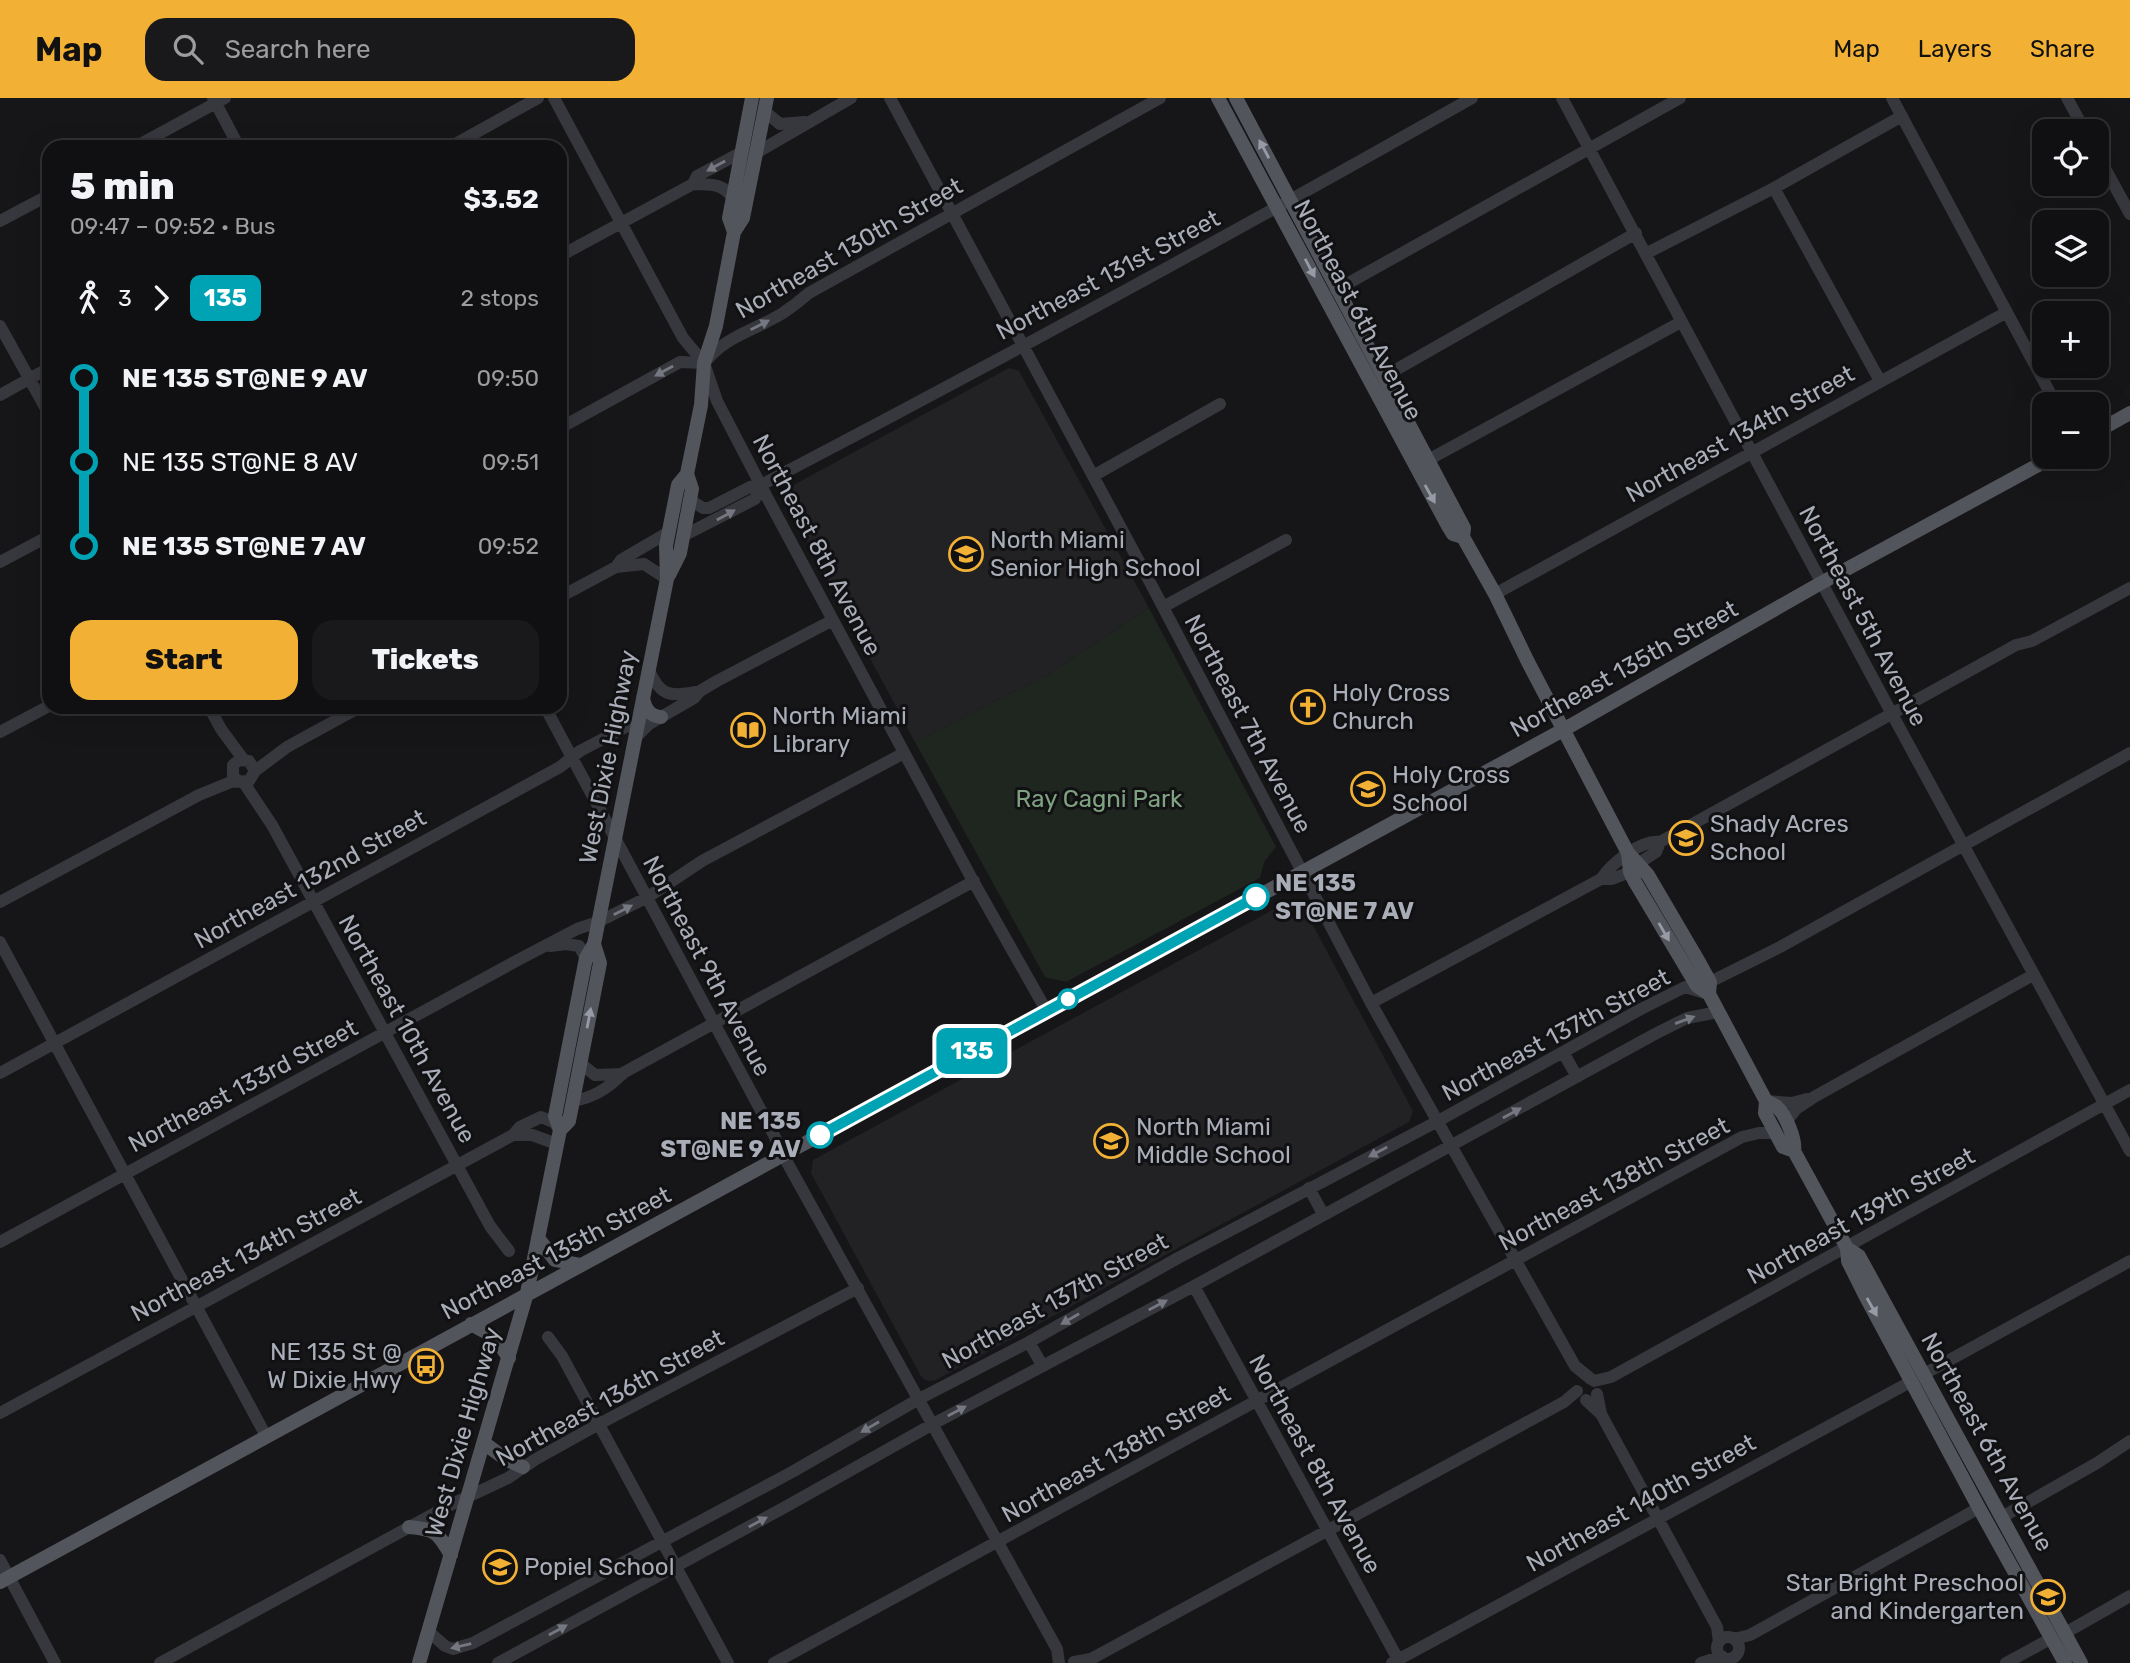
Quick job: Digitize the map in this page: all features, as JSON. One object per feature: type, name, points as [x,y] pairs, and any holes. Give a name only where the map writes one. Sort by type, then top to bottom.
[{"type":"main road","name":"West Dixie Highway","points":[[559,1137],[555,1116],[586,958],[594,944],[667,579],[680,553],[676,534],[678,485],[687,474],[701,405],[704,363],[716,326],[734,232],[743,218],[752,98]]},
{"type":"main road","name":"Northeast 6th Avenue","points":[[1218,98],[1336,290],[1385,376],[1464,528],[1463,537],[1697,986],[1709,988],[1783,1147],[1794,1152],[1847,1248],[1848,1261],[1986,1503],[1997,1516],[2002,1517],[2058,1635],[2065,1663]]},
{"type":"main road","name":"Northeast 6th Avenue","points":[[1236,98],[1284,204],[1404,444],[1452,533],[1463,537]]},
{"type":"main road","name":"West Dixie Highway","points":[[734,232],[729,218],[733,198],[765,105]]},
{"type":"main road","points":[[2109,425],[2130,413]]},
{"type":"main road","points":[[1404,444],[1428,460]]},
{"type":"main road","name":"Northeast 135th Street","points":[[5,1580],[1563,730],[1821,583],[2032,468]]},
{"type":"main road","name":"West Dixie Highway","points":[[676,534],[690,500],[692,489],[687,474]]},
{"type":"main road","points":[[643,698],[651,715],[660,717]]},
{"type":"main road","name":"West Dixie Highway","points":[[419,1663],[527,1293],[559,1137],[569,1121],[600,963],[594,944]]},
{"type":"main road","name":"Northeast 6th Avenue","points":[[1766,1107],[1778,1107],[1796,1141],[1794,1152]]},
{"type":"main road","points":[[538,1238],[553,1258],[563,1263],[582,1265]]},
{"type":"main road","points":[[471,1324],[495,1337],[509,1358]]},
{"type":"main road","name":"Northeast 6th Avenue","points":[[1918,1382],[1979,1508],[2058,1635],[2081,1663]]},
{"type":"main road","points":[[484,1443],[507,1460],[523,1467]]},
{"type":"main road","points":[[410,1527],[436,1532],[451,1555]]},
{"type":"main road","points":[[2058,1635],[2073,1663]]},
{"type":"street","points":[[463,140],[538,98]]},
{"type":"street","name":"Northeast 8th Avenue","points":[[554,98],[683,338],[704,363],[717,401],[761,485],[904,753],[1046,1010]]},
{"type":"street","points":[[693,184],[697,176],[795,132],[806,122],[851,98]]},
{"type":"street","name":"Northeast 7th Avenue","points":[[890,98],[1163,607],[1371,1003],[1517,1260],[1730,1651]]},
{"type":"street","name":"Northeast 130th Street","points":[[704,363],[729,339],[786,312],[809,293],[831,280],[1160,98]]},
{"type":"street","name":"Northeast 131st Street","points":[[690,500],[703,508],[709,508],[750,487],[761,485],[1284,204],[1472,98]]},
{"type":"street","name":"Northeast 5th Avenue","points":[[1562,98],[1821,583],[2130,1151]]},
{"type":"street","points":[[1336,290],[1680,98]]},
{"type":"street","points":[[1892,98],[2050,392]]},
{"type":"street","points":[[2067,98],[2078,119]]},
{"type":"street","points":[[147,140],[218,100],[236,140]]},
{"type":"street","points":[[765,105],[780,124],[806,122]]},
{"type":"street","points":[[1647,253],[1902,116]]},
{"type":"street","points":[[2109,176],[2130,214]]},
{"type":"street","points":[[567,252],[693,184],[717,185],[733,198]]},
{"type":"street","points":[[1774,187],[1880,381]]},
{"type":"street","points":[[0,222],[42,199]]},
{"type":"street","points":[[1385,376],[1636,233]]},
{"type":"street","name":"Northeast 134th Street","points":[[1495,594],[2007,312]]},
{"type":"street","points":[[1428,460],[1682,322]]},
{"type":"street","points":[[0,326],[42,401]]},
{"type":"street","points":[[567,424],[680,362],[704,363]]},
{"type":"street","points":[[0,395],[42,372]]},
{"type":"street","points":[[1093,476],[1220,404]]},
{"type":"street","name":"Northeast 131st Street","points":[[616,567],[621,560],[755,499],[761,485]]},
{"type":"street","points":[[0,562],[42,540]]},
{"type":"street","points":[[1163,607],[1286,540]]},
{"type":"street","name":"Northeast 131st Street","points":[[567,593],[616,567],[644,564],[667,579]]},
{"type":"street","points":[[1601,879],[1612,879],[1655,842],[1660,842],[2016,645],[2032,641],[2130,588]]},
{"type":"street","points":[[649,670],[657,686],[670,695],[699,691],[833,620]]},
{"type":"street","points":[[636,737],[660,717],[694,698],[699,691]]},
{"type":"street","points":[[0,733],[42,710]]},
{"type":"street","name":"Northeast 10th Avenue","points":[[212,714],[384,1034],[495,1233],[509,1251]]},
{"type":"street","points":[[0,902],[347,714]]},
{"type":"street","name":"Northeast 9th Avenue","points":[[549,714],[783,1155],[997,1543],[1057,1649],[1069,1663]]},
{"type":"street","name":"Northeast 132nd Street","points":[[0,1073],[560,768],[572,758],[639,720]]},
{"type":"street","name":"Northeast 133rd Street","points":[[0,1242],[543,947],[648,897],[702,861],[904,753]]},
{"type":"street","name":"Northeast 137th Street","points":[[428,1631],[449,1648],[461,1648],[792,1472],[919,1399],[1029,1342],[1178,1258],[1438,1121],[1641,1009],[1685,987],[1709,988],[2130,753]]},
{"type":"street","points":[[1371,1003],[1601,879],[1608,869],[1632,863]]},
{"type":"street","points":[[573,1101],[591,1096],[616,1081],[623,1073],[974,881]]},
{"type":"street","points":[[0,942],[266,1436]]},
{"type":"street","name":"Northeast 133rd Street","points":[[543,947],[566,944],[579,946],[586,958]]},
{"type":"street","points":[[1786,1122],[1796,1110],[1814,1097],[2033,975]]},
{"type":"street","name":"Northeast 137th Street","points":[[498,1663],[933,1424],[1194,1286],[1687,1018],[1718,1012]]},
{"type":"street","points":[[1563,1052],[1577,1077]]},
{"type":"street","points":[[580,1063],[596,1075],[623,1073]]},
{"type":"street","name":"Northeast 139th Street","points":[[1588,1390],[2130,1090]]},
{"type":"street","points":[[1742,1137],[1759,1122],[1766,1107],[1814,1097]]},
{"type":"street","name":"Northeast 134th Street","points":[[0,1413],[513,1135],[520,1127],[541,1117],[553,1122],[559,1137]]},
{"type":"street","name":"Northeast 138th Street","points":[[774,1663],[1742,1137],[1776,1133]]},
{"type":"street","points":[[513,1135],[559,1137]]},
{"type":"street","points":[[1309,1188],[1323,1214]]},
{"type":"street","name":"Northeast 140th Street","points":[[1397,1662],[1656,1518],[1918,1382],[2130,1261]]},
{"type":"street","name":"Northeast 8th Avenue","points":[[1194,1286],[1397,1662]]},
{"type":"street","name":"Northeast 136th Street","points":[[160,1663],[448,1506],[508,1478],[598,1424],[858,1288]]},
{"type":"street","points":[[548,1338],[562,1356],[728,1663]]},
{"type":"street","points":[[1029,1342],[1042,1365]]},
{"type":"street","points":[[1069,1663],[1090,1661],[1588,1390]]},
{"type":"street","points":[[2002,1517],[2130,1441]]},
{"type":"street","points":[[1704,1661],[1730,1651],[1750,1635],[1979,1508]]},
{"type":"street","points":[[0,1560],[5,1580],[55,1663]]},
{"type":"street","points":[[2006,1663],[2130,1596]]},
{"type":"shaded area","name":"North Miami Senior High School","points":[[1009,368],[1019,371],[1149,608],[1049,674],[915,742],[784,494],[788,488]]},
{"type":"shaded area","name":"North Miami Middle School","points":[[1289,901],[1302,905],[1413,1111],[1409,1122],[936,1380],[928,1381],[922,1378],[811,1173],[813,1160]]},
{"type":"green space","name":"Ray Cagni Park","points":[[1149,608],[1276,847],[1264,862],[1260,878],[1066,982],[1045,977],[915,742],[1049,674]]},
{"type":"bus line","name":"135","points":[[820,1135],[1256,897]]},
{"type":"place","name":"North Miami Senior High School","points":[[966,554]]},
{"type":"place","name":"Holy Cross Church","points":[[1308,707]]},
{"type":"place","name":"North Miami Library","points":[[748,730]]},
{"type":"place","name":"Holy Cross School","points":[[1368,789]]},
{"type":"place","name":"Shady Acres School","points":[[1686,838]]},
{"type":"place","name":"NE 135 ST@NE 7 AV","points":[[1256,897]]},
{"type":"place","name":"NE 135 ST@NE 9 AV","points":[[820,1135]]},
{"type":"place","name":"North Miami Middle School","points":[[1111,1141]]},
{"type":"place","name":"NE 135 St @ W Dixie Hwy","points":[[426,1366]]},
{"type":"place","name":"Popiel School","points":[[500,1567]]},
{"type":"place","name":"Star Bright Preschool and Kindergarten","points":[[2048,1597]]}]
